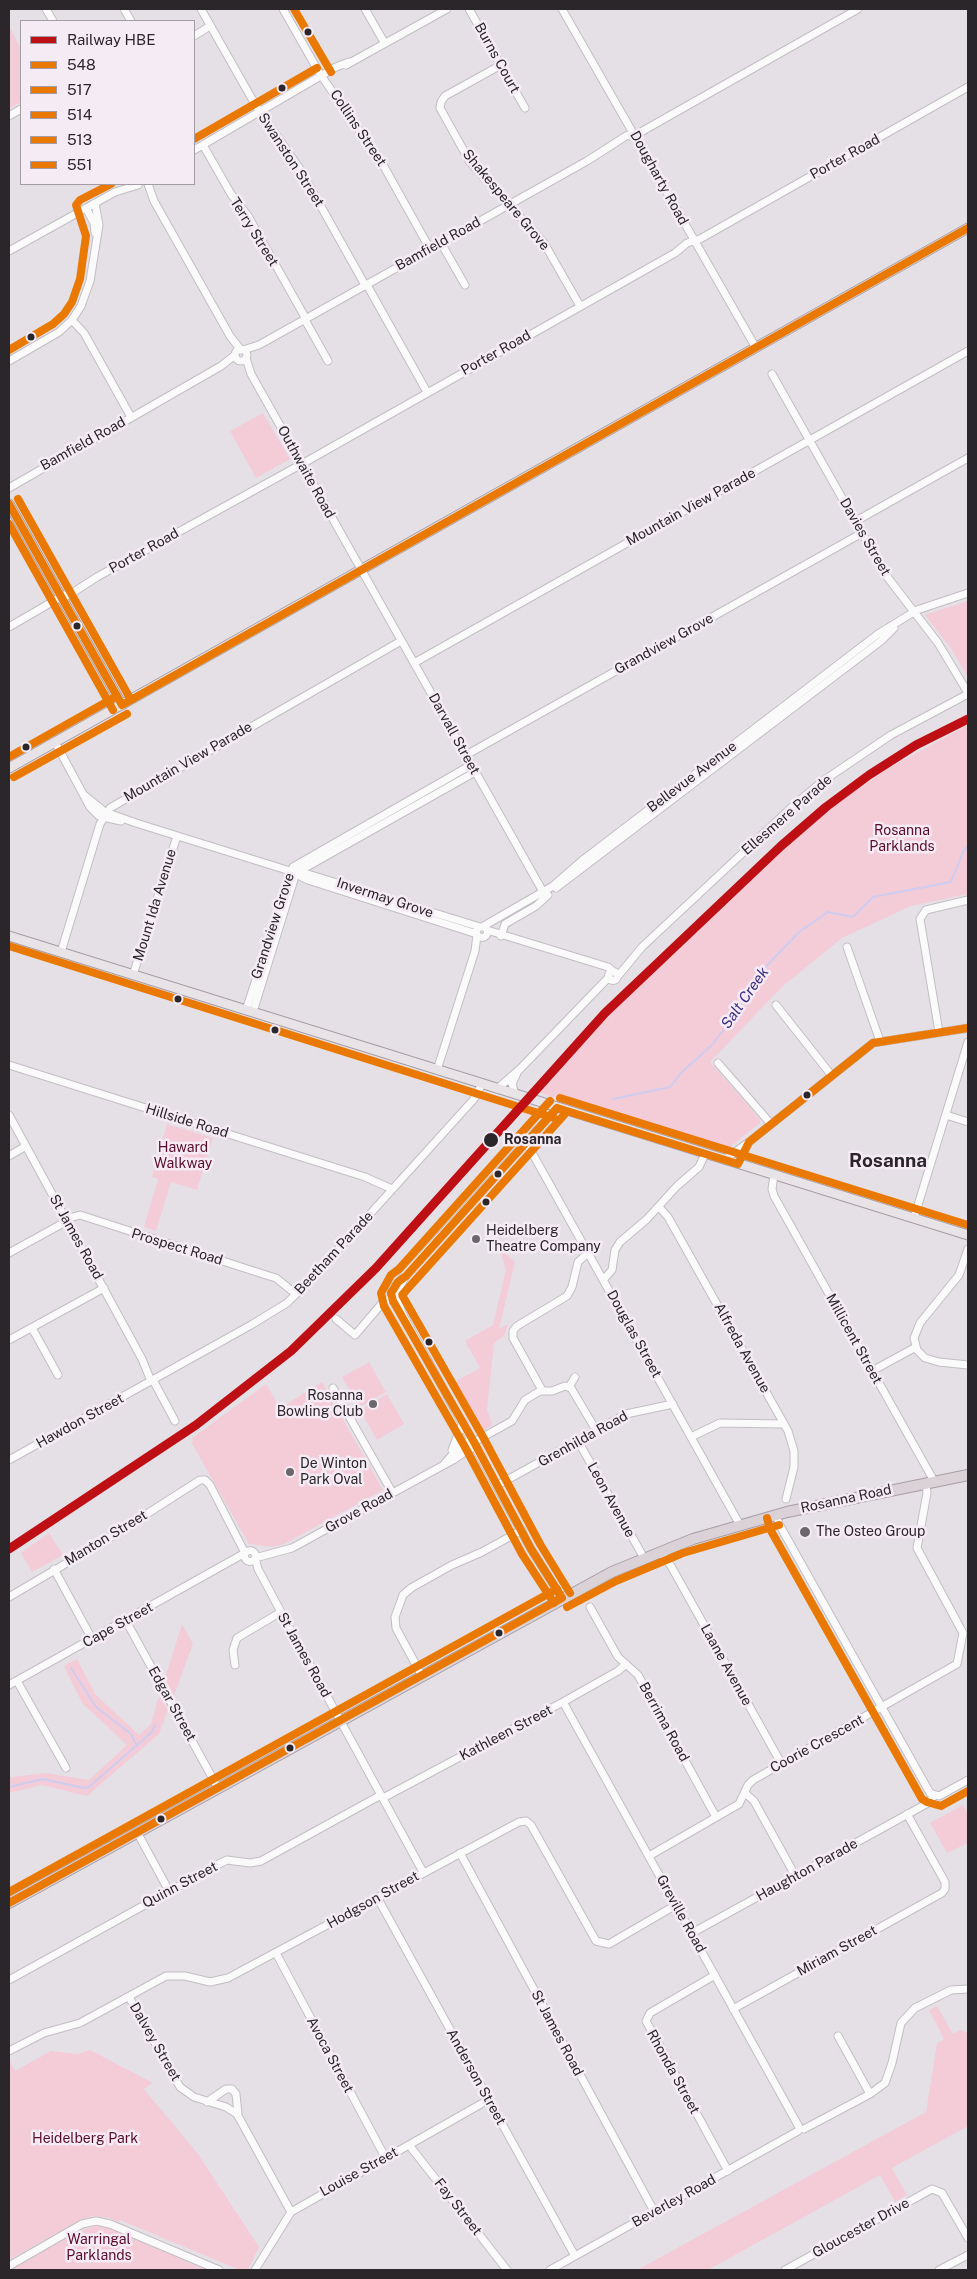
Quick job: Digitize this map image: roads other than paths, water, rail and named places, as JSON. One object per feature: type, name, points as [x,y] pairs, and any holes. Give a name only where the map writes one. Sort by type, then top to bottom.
[{"type":"highway","name":"Rosanna Road","points":[[9,1903],[562,1598],[644,1558],[740,1525],[776,1515],[968,1475]]},
{"type":"main road","points":[[9,768],[968,228]]},
{"type":"main road","points":[[9,504],[122,705]]},
{"type":"main road","points":[[9,936],[968,1235]]},
{"type":"street","points":[[46,9],[52,20]]},
{"type":"street","points":[[124,9],[130,20]]},
{"type":"street","name":"Swanston Street","points":[[201,9],[260,112],[300,169],[427,392]]},
{"type":"street","name":"Collins Street","points":[[283,9],[379,158],[430,249]]},
{"type":"street","points":[[365,9],[384,42]]},
{"type":"street","points":[[432,15],[439,9]]},
{"type":"street","points":[[195,149],[432,15],[447,9]]},
{"type":"street","name":"Burns Court","points":[[469,9],[525,108]]},
{"type":"street","name":"Dougharty Road","points":[[562,9],[756,348]]},
{"type":"street","name":"Bamfield Road","points":[[9,484],[132,417],[618,143],[628,140],[635,134],[858,9]]},
{"type":"street","points":[[195,35],[210,26]]},
{"type":"street","name":"Shakespeare Grove","points":[[501,65],[445,96],[440,105],[443,116],[470,162],[544,243],[580,306]]},
{"type":"street","name":"Porter Road","points":[[9,627],[69,596],[80,587],[675,253],[689,248],[695,241],[968,88]]},
{"type":"street","points":[[9,116],[20,110]]},
{"type":"street","name":"Terry Street","points":[[203,145],[231,194],[245,211],[328,361]]},
{"type":"street","points":[[9,251],[125,186],[142,185]]},
{"type":"street","name":"Outhwaite Road","points":[[142,185],[154,201],[362,570]]},
{"type":"street","points":[[9,361],[52,336],[72,320],[87,290],[100,220],[94,203]]},
{"type":"street","points":[[86,208],[94,223],[96,236]]},
{"type":"street","points":[[441,243],[465,286]]},
{"type":"street","points":[[72,320],[84,333],[132,417]]},
{"type":"street","name":"Mountain View Parade","points":[[414,663],[968,351]]},
{"type":"street","name":"Davies Street","points":[[772,374],[885,574],[945,652],[968,694]]},
{"type":"street","points":[[856,521],[968,458]]},
{"type":"street","name":"Bamfield Road","points":[[9,488],[23,478]]},
{"type":"street","name":"Grandview Grove","points":[[466,756],[862,532]]},
{"type":"street","name":"Darvall Street","points":[[362,570],[544,895]]},
{"type":"street","name":"Bellevue Avenue","points":[[437,1070],[482,932],[544,895],[878,634],[914,611],[968,593]]},
{"type":"street","name":"Mountain View Parade","points":[[104,815],[120,800],[401,641]]},
{"type":"street","name":"Ellesmere Parade","points":[[497,1089],[520,1069],[551,1034],[788,810],[823,781],[891,735],[968,694]]},
{"type":"street","name":"Invermay Grove","points":[[55,742],[90,807],[104,815],[136,823],[482,932],[599,966],[613,975]]},
{"type":"street","name":"Grandview Grove","points":[[249,1011],[295,872],[309,856],[473,769]]},
{"type":"street","points":[[61,952],[104,815]]},
{"type":"street","name":"Mount Ida Avenue","points":[[133,975],[177,836]]},
{"type":"street","name":"Bellevue Avenue","points":[[501,936],[505,924],[536,906],[544,895]]},
{"type":"street","points":[[939,1032],[920,919],[926,910],[968,900]]},
{"type":"street","points":[[847,947],[880,1041]]},
{"type":"street","points":[[776,1006],[832,1076]]},
{"type":"street","points":[[724,1160],[870,1045],[880,1041],[968,1028]]},
{"type":"street","points":[[914,1218],[968,1042]]},
{"type":"street","points":[[718,1063],[772,1124]]},
{"type":"street","name":"Hillside Road","points":[[9,1065],[394,1187]]},
{"type":"street","name":"Ellesmere Parade","points":[[515,1094],[512,1083],[520,1069]]},
{"type":"street","name":"Beetham Parade","points":[[153,1379],[287,1303],[474,1099],[482,1084]]},
{"type":"street","points":[[336,1319],[354,1335],[394,1296],[406,1276],[557,1108]]},
{"type":"street","name":"St James Road","points":[[9,1114],[175,1421]]},
{"type":"street","points":[[946,1115],[968,1122]]},
{"type":"street","name":"Douglas Street","points":[[526,1142],[740,1525]]},
{"type":"street","points":[[738,1164],[749,1142]]},
{"type":"street","points":[[9,1156],[26,1146]]},
{"type":"street","points":[[602,1277],[611,1272],[615,1250],[620,1242],[699,1167],[705,1154]]},
{"type":"street","name":"Millicent Street","points":[[777,1176],[772,1188],[774,1196],[872,1371],[930,1482]]},
{"type":"street","name":"Alfreda Avenue","points":[[660,1206],[668,1217],[791,1437],[794,1459],[792,1481],[786,1499]]},
{"type":"street","name":"Prospect Road","points":[[67,1221],[78,1214],[276,1278],[296,1294]]},
{"type":"street","points":[[9,1253],[67,1221]]},
{"type":"street","points":[[968,1249],[957,1278],[918,1326],[914,1338],[916,1347],[922,1356],[929,1360],[968,1365]]},
{"type":"street","points":[[589,1255],[578,1266],[567,1296],[517,1326],[513,1331],[513,1338],[542,1390],[550,1391],[562,1386],[569,1387],[596,1430]]},
{"type":"street","name":"Prospect Road","points":[[266,1275],[282,1286],[287,1303]]},
{"type":"street","points":[[9,1340],[104,1288]]},
{"type":"street","points":[[394,1296],[522,1530],[562,1598]]},
{"type":"street","points":[[32,1328],[58,1374]]},
{"type":"street","points":[[872,1371],[916,1347]]},
{"type":"street","points":[[569,1387],[575,1377]]},
{"type":"street","name":"Hawdon Street","points":[[9,1460],[153,1379]]},
{"type":"street","points":[[333,1388],[392,1492]]},
{"type":"street","name":"Grove Road","points":[[445,1463],[465,1443],[474,1442],[512,1421],[525,1400],[542,1390]]},
{"type":"street","name":"Grenhilda Road","points":[[498,1485],[630,1412],[673,1404]]},
{"type":"street","points":[[450,1456],[463,1422]]},
{"type":"street","points":[[691,1437],[720,1423],[784,1424]]},
{"type":"street","name":"Leon Avenue","points":[[578,1441],[644,1558]]},
{"type":"street","name":"Grove Road","points":[[250,1555],[292,1548],[470,1449],[474,1442]]},
{"type":"street","name":"St James Road","points":[[202,1479],[210,1485],[258,1569],[423,1872]]},
{"type":"street","name":"Manton Street","points":[[9,1597],[106,1540],[194,1482],[202,1479]]},
{"type":"street","name":"Coorie Crescent","points":[[649,1856],[739,1804],[748,1786],[754,1780],[781,1763],[954,1667],[959,1658],[962,1633],[917,1548],[930,1482]]},
{"type":"street","points":[[776,1515],[778,1524],[932,1795]]},
{"type":"street","points":[[422,1676],[395,1624],[403,1595],[410,1588],[452,1565],[482,1552],[522,1530]]},
{"type":"street","name":"Laane Avenue","points":[[663,1551],[781,1763]]},
{"type":"street","name":"Cape Street","points":[[9,1686],[227,1565],[250,1555]]},
{"type":"street","points":[[54,1569],[92,1639]]},
{"type":"street","name":"Berrima Road","points":[[590,1607],[618,1657],[638,1675],[716,1817]]},
{"type":"street","points":[[235,1665],[233,1650],[237,1638],[281,1612]]},
{"type":"street","name":"Edgar Street","points":[[126,1621],[218,1788]]},
{"type":"street","name":"Kathleen Street","points":[[382,1797],[563,1702],[618,1671],[626,1664]]},
{"type":"street","points":[[17,1681],[66,1768]]},
{"type":"street","name":"Greville Road","points":[[563,1702],[800,2129]]},
{"type":"street","name":"Haughton Parade","points":[[692,1934],[928,1803],[932,1795],[941,1795],[968,1780]]},
{"type":"street","points":[[745,1793],[754,1801],[796,1877]]},
{"type":"street","name":"Quinn Street","points":[[9,1980],[169,1890],[227,1860],[250,1863],[261,1861],[382,1797]]},
{"type":"street","name":"Miriam Street","points":[[733,2009],[942,1893],[945,1889],[945,1882],[907,1814]]},
{"type":"street","name":"Hodgson Street","points":[[9,2051],[44,2033],[80,2023],[166,1976],[185,1976],[210,1982],[228,1978],[519,1822],[526,1821],[531,1825],[596,1941],[602,1944],[609,1944],[676,1905]]},
{"type":"street","points":[[137,1832],[169,1890]]},
{"type":"street","name":"St James Road","points":[[460,1853],[655,2213]]},
{"type":"street","name":"Anderson Street","points":[[377,1897],[575,2256]]},
{"type":"street","name":"Avoca Street","points":[[276,1953],[385,2157]]},
{"type":"street","name":"Rhonda Street","points":[[715,1976],[650,2012],[646,2021],[728,2171]]},
{"type":"street","name":"Beverley Road","points":[[550,2270],[655,2213],[800,2129],[870,2094],[885,2083],[892,2063],[901,2023],[915,2008],[950,1990],[968,1990]]},
{"type":"street","name":"Dalvey Street","points":[[129,1997],[175,2080],[190,2094],[207,2102],[226,2106],[238,2116]]},
{"type":"street","points":[[838,2036],[870,2094]]},
{"type":"street","points":[[207,2102],[226,2089],[232,2089],[236,2094],[238,2116],[291,2212]]},
{"type":"street","name":"Louise Street","points":[[255,2270],[291,2212],[488,2100]]},
{"type":"street","name":"Fay Street","points":[[409,2145],[507,2270]]},
{"type":"street","name":"Gloucester Drive","points":[[785,2270],[929,2190],[938,2190],[944,2195],[968,2238]]},
{"type":"street","points":[[9,2266],[82,2224],[96,2221],[110,2224],[219,2270]]},
{"type":"street","points":[[940,2270],[968,2254]]},
{"type":"waterway","name":"Salt Creek","points":[[613,1099],[670,1087],[681,1073],[712,1045],[735,1015],[757,976],[799,932],[828,912],[853,917],[873,897],[951,882],[963,852],[968,846]]},
{"type":"waterway","points":[[71,1668],[96,1707],[131,1734],[137,1746]]},
{"type":"waterway","name":"Salt Creek","points":[[9,1787],[43,1779],[84,1788],[89,1787],[152,1732],[155,1725]]},
{"type":"rail line","name":"HBE","points":[[9,1549],[196,1425],[291,1351],[376,1268],[605,1013],[781,846],[826,807],[869,775],[916,745],[968,719]]},
{"type":"place","name":"Rosanna","points":[[491,1140]]},
{"type":"place","name":"Heidelberg Theatre Company","points":[[476,1239]]},
{"type":"place","name":"Rosanna Bowling Club","points":[[373,1404]]},
{"type":"place","name":"De Winton Park Oval","points":[[290,1472]]},
{"type":"place","name":"The Osteo Group","points":[[805,1532]]},
{"type":"district","name":"Rosanna","points":[[888,1161]]},
{"type":"park label","name":"Rosanna Parklands","points":[[902,840]]},
{"type":"park label","name":"Haward Walkway","points":[[183,1156]]},
{"type":"park label","name":"Heidelberg Park","points":[[85,2139]]},
{"type":"park label","name":"Warringal Parklands","points":[[99,2248]]}]
